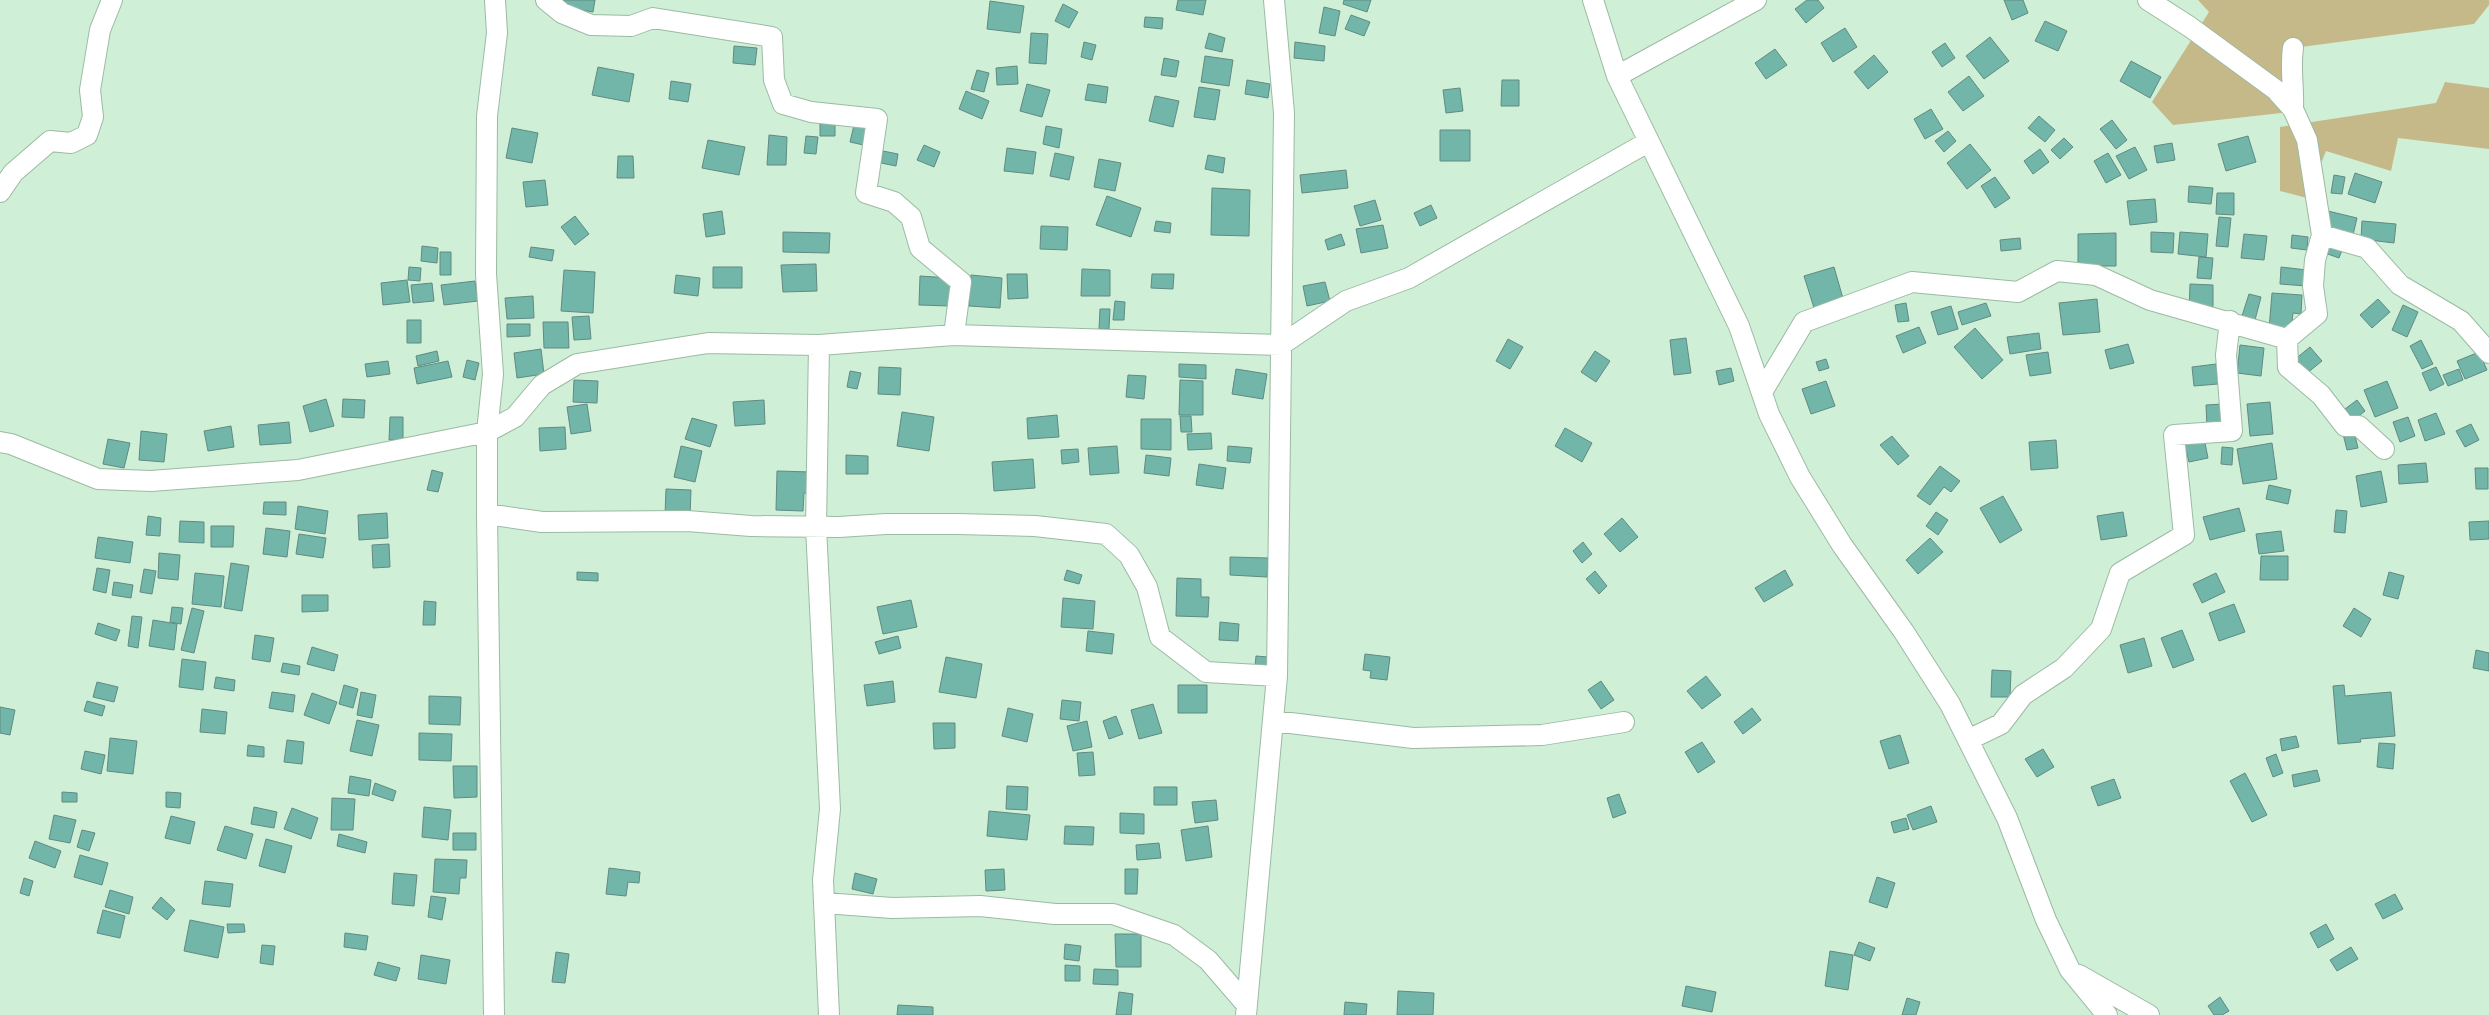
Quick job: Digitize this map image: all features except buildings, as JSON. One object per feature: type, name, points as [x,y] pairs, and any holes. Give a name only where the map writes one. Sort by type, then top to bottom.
[{"type":"street","points":[[0,192],[12,173],[50,141],[71,143],[87,135],[93,117],[90,90],[100,30],[112,0]]},
{"type":"street","points":[[494,1015],[487,514],[487,432],[493,374],[486,274],[487,116],[497,33],[495,0]]},
{"type":"street","points":[[546,0],[562,13],[591,25],[631,26],[653,18],[772,37],[774,80],[783,104],[811,112],[877,119],[866,193],[894,202],[911,217],[920,248],[961,282],[954,335]]},
{"type":"street","points":[[1246,1010],[1277,676],[1284,113],[1274,0]]},
{"type":"street","points":[[1592,0],[1617,76],[1739,326],[1769,414],[1800,477],[1842,545],[1904,632],[1950,704],[2006,818],[2046,920],[2070,970],[2107,1015]]},
{"type":"street","points":[[1617,76],[1756,0]]},
{"type":"street","points":[[2148,0],[2190,27],[2276,90],[2293,109],[2307,140],[2322,235],[2315,260],[2313,286],[2317,314],[2287,339]]},
{"type":"street","points":[[2293,48],[2290,66],[2294,90],[2293,109]]},
{"type":"street","points":[[0,441],[98,479],[151,480],[298,470],[487,432],[514,417],[542,385],[577,364],[708,343],[819,345],[954,335],[1281,344],[1346,301],[1409,278],[1648,142]]},
{"type":"street","points":[[2322,235],[2368,248],[2400,285],[2461,322],[2489,353]]},
{"type":"street","points":[[1762,392],[1804,322],[1912,282],[2018,292],[2057,271],[2096,275],[2150,300],[2199,315],[2230,321],[2287,339]]},
{"type":"street","points":[[1968,740],[2001,724],[2023,695],[2064,668],[2101,629],[2120,573],[2184,535],[2174,435],[2232,431],[2226,355],[2230,321]]},
{"type":"street","points":[[2287,339],[2288,367],[2321,396],[2345,426],[2359,426],[2384,449]]},
{"type":"street","points":[[819,345],[816,527],[830,810],[823,880],[828,1015]]},
{"type":"street","points":[[487,514],[542,522],[687,521],[751,526],[816,527],[886,524],[1026,526],[1106,534],[1129,555],[1147,587],[1160,637],[1206,672],[1277,676]]},
{"type":"street","points":[[1274,721],[1413,738],[1542,735],[1624,722]]},
{"type":"street","points":[[824,903],[892,908],[980,906],[1055,914],[1113,914],[1174,934],[1208,960],[1246,1010]]},
{"type":"street","points":[[2070,970],[2149,1015]]},
{"type":"shaded area","points":[[2198,0],[2489,0],[2489,5],[2474,24],[2286,49],[2291,112],[2173,125],[2152,102],[2209,12]]},
{"type":"shaded area","points":[[2445,82],[2489,88],[2489,149],[2398,138],[2391,171],[2326,151],[2307,198],[2280,191],[2280,127],[2436,103]]}]
